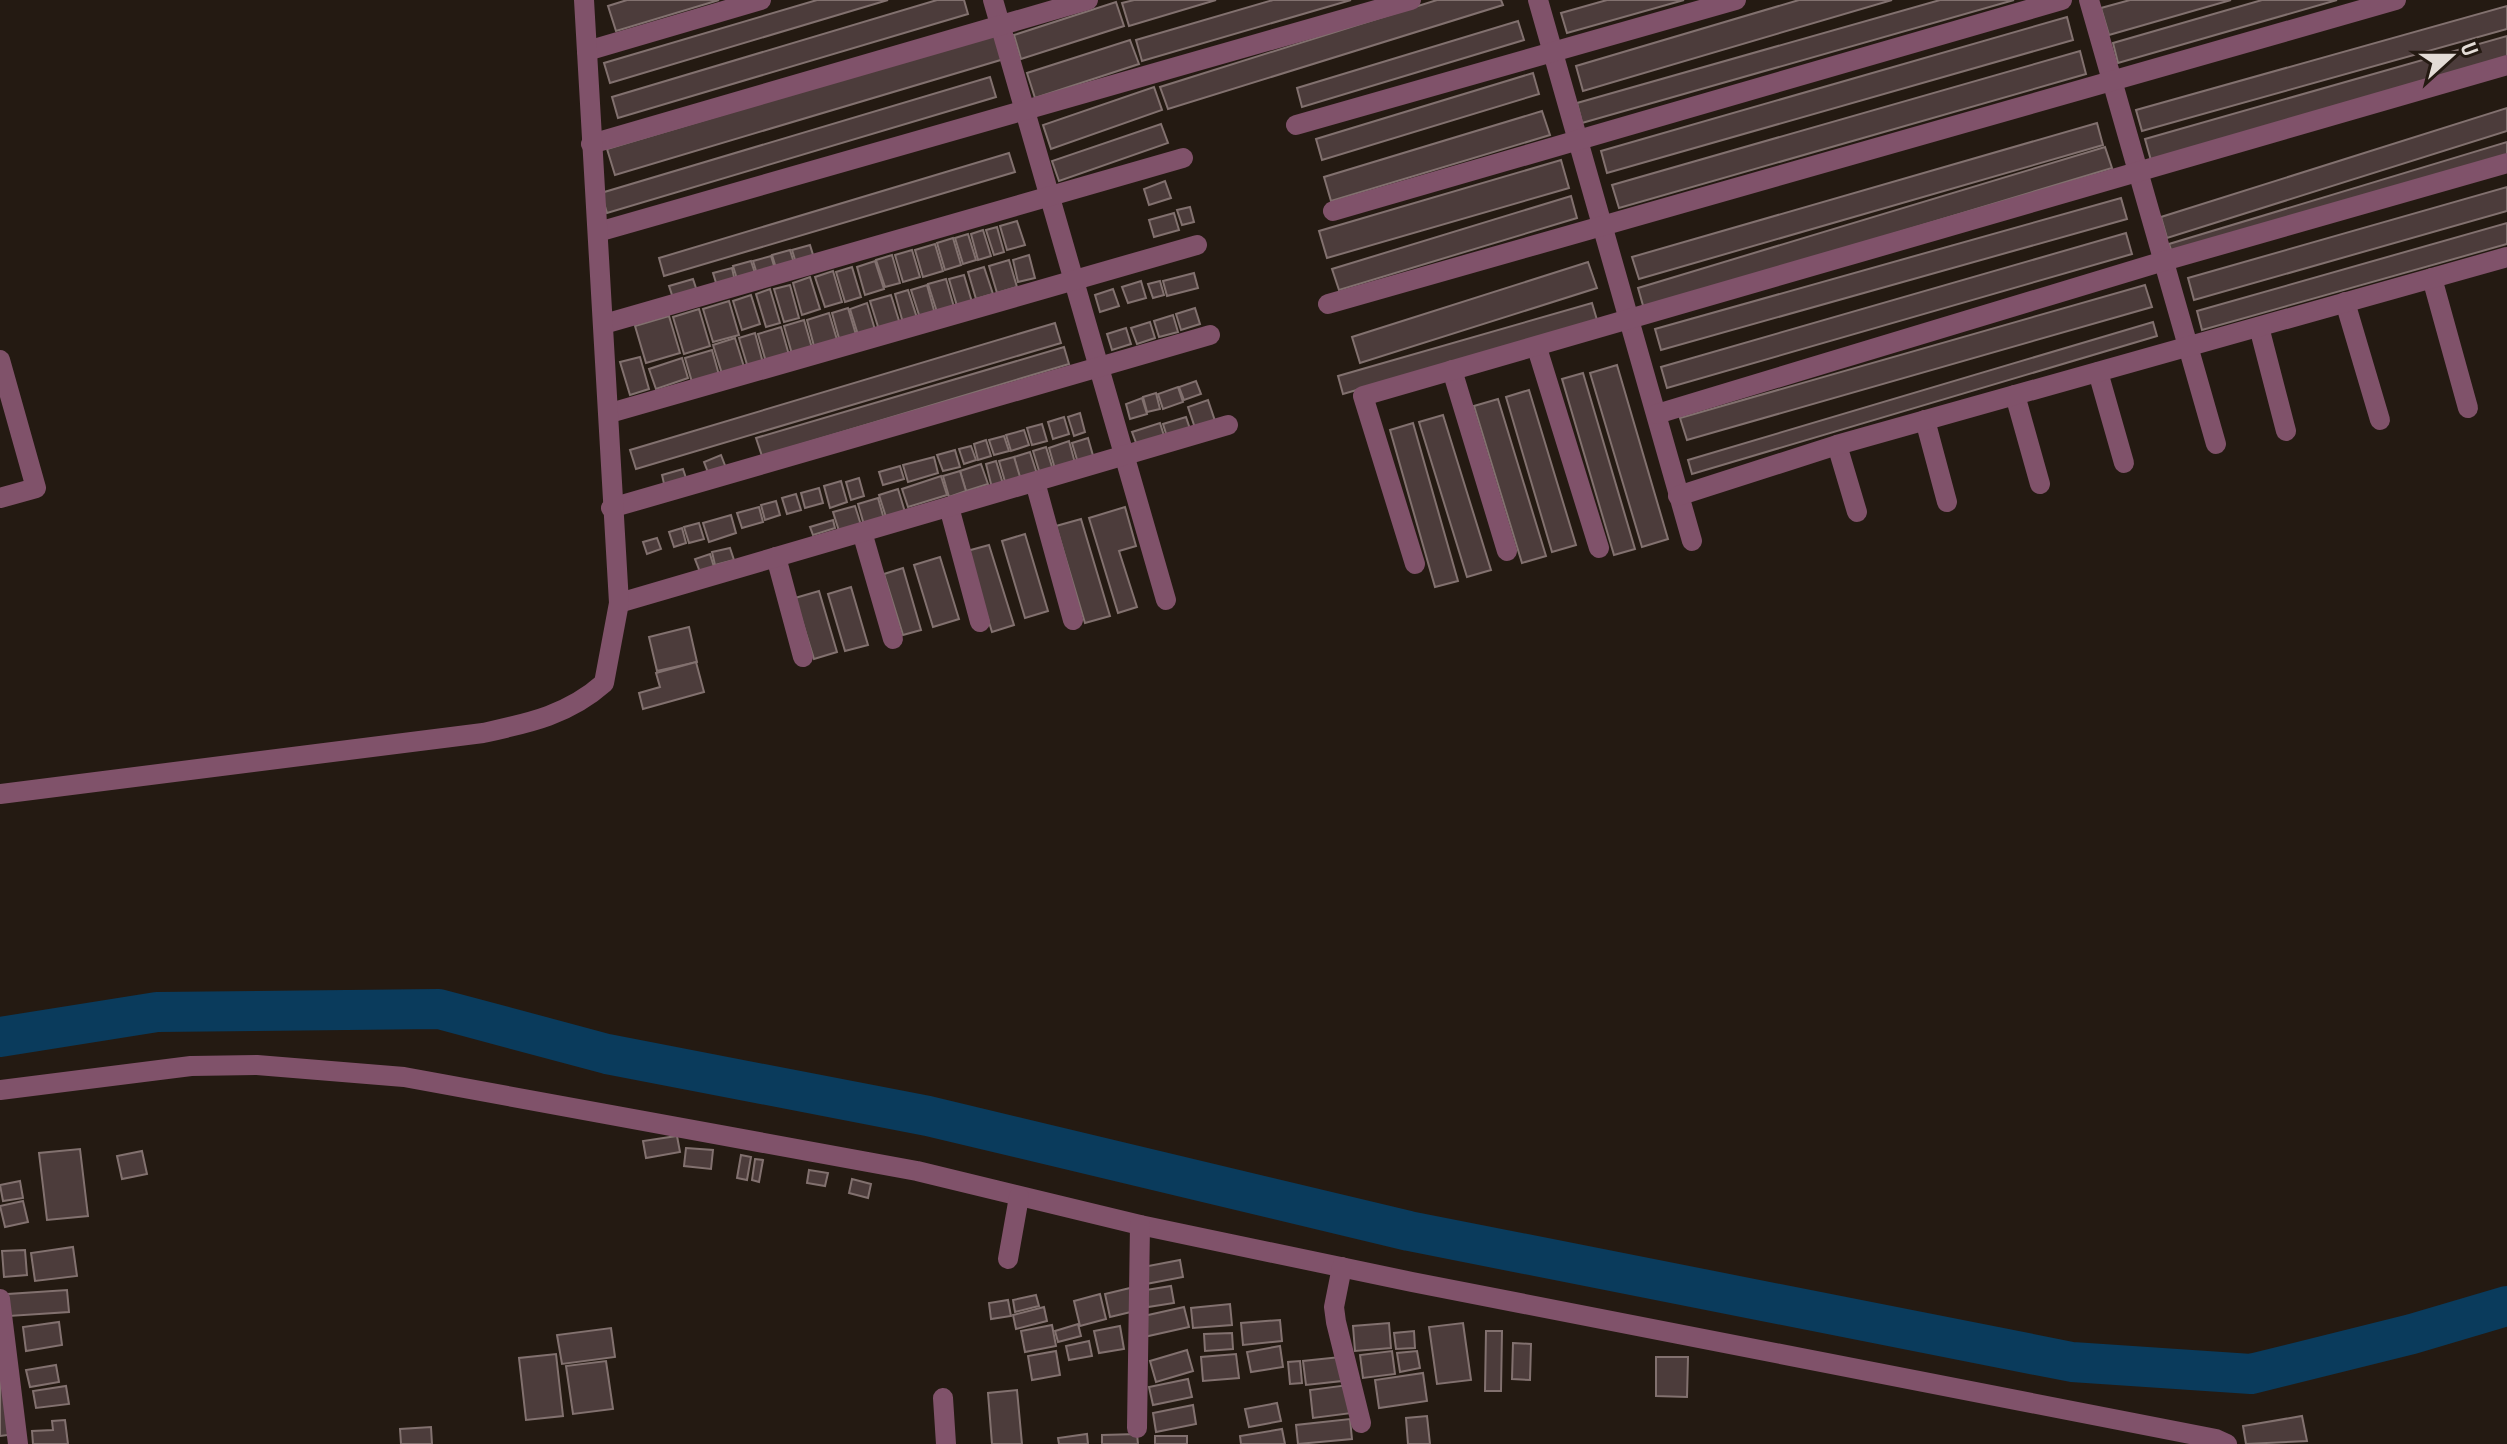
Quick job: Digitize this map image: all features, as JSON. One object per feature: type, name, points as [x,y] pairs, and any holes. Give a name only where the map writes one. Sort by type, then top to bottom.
[{"type":"street","points":[[0,794],[483,733],[556,715],[576,706],[604,683],[619,603],[611,508],[610,413],[584,0]]},
{"type":"street","points":[[587,51],[761,0]]},
{"type":"street","points":[[993,0],[1166,600]]},
{"type":"street","points":[[591,144],[1088,0]]},
{"type":"street","points":[[598,232],[1411,0]]},
{"type":"street","points":[[1538,0],[1692,541]]},
{"type":"street","points":[[1296,125],[1736,0]]},
{"type":"street","points":[[1333,211],[2062,0]]},
{"type":"street","points":[[2089,0],[2216,444]]},
{"type":"street","points":[[1328,304],[2396,0]]},
{"type":"street","points":[[1415,564],[1363,396],[2507,65]]},
{"type":"street","points":[[604,324],[1183,158]]},
{"type":"street","points":[[1657,414],[2164,261],[2507,163]]},
{"type":"street","points":[[610,413],[1197,245]]},
{"type":"street","points":[[1678,496],[1837,445],[2507,257]]},
{"type":"street","points":[[2432,278],[2468,408]]},
{"type":"street","points":[[2345,302],[2380,420]]},
{"type":"street","points":[[2259,327],[2286,431]]},
{"type":"street","points":[[611,508],[1210,335]]},
{"type":"street","points":[[1537,348],[1599,548]]},
{"type":"street","points":[[0,360],[5,395],[36,488],[0,498]]},
{"type":"street","points":[[1452,370],[1507,551]]},
{"type":"street","points":[[2098,372],[2124,463]]},
{"type":"street","points":[[2015,395],[2040,484]]},
{"type":"street","points":[[1925,420],[1947,502]]},
{"type":"street","points":[[619,603],[1228,425]]},
{"type":"street","points":[[1837,445],[1857,512]]},
{"type":"street","points":[[1035,482],[1073,620]]},
{"type":"street","points":[[949,507],[980,622]]},
{"type":"street","points":[[862,532],[893,639]]},
{"type":"street","points":[[776,557],[803,657]]},
{"type":"street","points":[[0,1090],[191,1066],[257,1065],[404,1077],[887,1165],[1140,1225],[1685,1333],[1941,1388],[2216,1439],[2227,1444]]},
{"type":"street","points":[[1008,1259],[1019,1197]]},
{"type":"street","points":[[1137,1428],[1140,1225]]},
{"type":"street","points":[[1342,1267],[1334,1307],[1361,1423]]},
{"type":"street","points":[[0,1299],[18,1444]]},
{"type":"street","points":[[943,1398],[946,1444]]},
{"type":"building","points":[[627,0],[719,0],[616,31],[608,6]]},
{"type":"building","points":[[817,0],[888,0],[610,83],[604,63]]},
{"type":"building","points":[[937,0],[964,0],[968,14],[618,118],[612,97]]},
{"type":"building","points":[[1134,0],[1216,0],[1129,26],[1122,3]]},
{"type":"building","points":[[1273,0],[1351,0],[1142,61],[1136,40]]},
{"type":"building","points":[[1437,0],[1501,0],[1503,5],[1168,109],[1160,87]]},
{"type":"building","points":[[1607,0],[1684,0],[1567,33],[1561,13]]},
{"type":"building","points":[[1799,0],[1892,0],[1583,91],[1576,66]]},
{"type":"building","points":[[1940,0],[2014,0],[1582,123],[1577,103]]},
{"type":"building","points":[[2130,0],[2231,0],[2109,35],[2101,8]]},
{"type":"building","points":[[2262,0],[2337,0],[2118,63],[2113,43]]},
{"type":"building","points":[[1116,2],[1124,26],[1021,59],[1014,35]]},
{"type":"building","points":[[2507,6],[2507,29],[2142,131],[2136,110]]},
{"type":"building","points":[[2067,17],[2073,40],[1607,173],[1601,151]]},
{"type":"building","points":[[1518,21],[1524,40],[1302,107],[1297,88]]},
{"type":"building","points":[[996,33],[1004,59],[615,175],[607,149]]},
{"type":"building","points":[[2507,36],[2507,64],[2152,164],[2145,139]]},
{"type":"building","points":[[1130,40],[1139,64],[1035,98],[1027,73]]},
{"type":"building","points":[[2080,51],[2086,74],[1619,208],[1612,185]]},
{"type":"building","points":[[1533,73],[1539,94],[1322,160],[1316,139]]},
{"type":"building","points":[[990,77],[996,97],[607,213],[601,193]]},
{"type":"building","points":[[1154,87],[1162,110],[1051,149],[1043,125]]},
{"type":"building","points":[[2507,108],[2507,131],[2167,238],[2161,217]]},
{"type":"building","points":[[1542,111],[1550,135],[1331,201],[1324,177]]},
{"type":"building","points":[[2097,123],[2103,145],[1639,279],[1632,257]]},
{"type":"building","points":[[1161,124],[1168,143],[1059,181],[1052,161]]},
{"type":"building","points":[[2507,142],[2507,161],[2175,261],[2169,244]]},
{"type":"building","points":[[2105,147],[2112,168],[1644,309],[1638,288]]},
{"type":"building","points":[[1009,153],[1015,172],[664,276],[659,258]]},
{"type":"building","points":[[1561,160],[1569,188],[1327,258],[1319,231]]},
{"type":"building","points":[[1165,181],[1171,198],[1149,205],[1144,189]]},
{"type":"building","points":[[2507,187],[2507,211],[2194,300],[2188,278]]},
{"type":"building","points":[[1571,196],[1577,218],[1339,290],[1332,269]]},
{"type":"building","points":[[2121,198],[2127,219],[1661,350],[1655,329]]},
{"type":"building","points":[[1190,207],[1194,222],[1182,225],[1177,210]]},
{"type":"building","points":[[1174,213],[1179,230],[1154,237],[1149,220]]},
{"type":"building","points":[[1017,221],[1025,245],[1007,250],[1000,226]]},
{"type":"building","points":[[2507,223],[2507,244],[2202,330],[2197,311]]},
{"type":"building","points":[[997,227],[1004,252],[994,255],[986,230]]},
{"type":"building","points":[[983,230],[991,256],[978,260],[971,234]]},
{"type":"building","points":[[2126,233],[2132,254],[1667,388],[1661,367]]},
{"type":"building","points":[[968,234],[976,260],[963,264],[955,238]]},
{"type":"building","points":[[953,238],[961,265],[945,270],[937,243]]},
{"type":"building","points":[[935,244],[943,271],[923,277],[915,250]]},
{"type":"building","points":[[810,245],[814,258],[796,263],[792,250]]},
{"type":"building","points":[[790,250],[794,263],[776,268],[772,255]]},
{"type":"building","points":[[912,250],[920,277],[903,282],[895,255]]},
{"type":"building","points":[[892,255],[900,283],[885,287],[876,260]]},
{"type":"building","points":[[1029,255],[1035,278],[1018,282],[1013,260]]},
{"type":"building","points":[[771,256],[775,269],[757,274],[753,261]]},
{"type":"building","points":[[1009,260],[1017,287],[997,293],[989,266]]},
{"type":"building","points":[[751,261],[755,273],[737,279],[733,266]]},
{"type":"building","points":[[875,261],[884,289],[865,295],[857,267]]},
{"type":"building","points":[[1588,262],[1597,288],[1360,363],[1352,337]]},
{"type":"building","points":[[852,267],[861,297],[845,302],[836,272]]},
{"type":"building","points":[[984,267],[993,294],[976,299],[968,272]]},
{"type":"building","points":[[732,268],[735,281],[717,286],[713,273]]},
{"type":"building","points":[[833,271],[842,302],[825,307],[815,277]]},
{"type":"building","points":[[1194,273],[1198,288],[1167,296],[1163,281]]},
{"type":"building","points":[[964,275],[972,302],[957,306],[949,279]]},
{"type":"building","points":[[810,277],[820,309],[802,315],[793,283]]},
{"type":"building","points":[[693,279],[698,294],[674,301],[669,286]]},
{"type":"building","points":[[946,279],[954,307],[937,312],[928,284]]},
{"type":"building","points":[[1141,281],[1146,298],[1128,303],[1122,287]]},
{"type":"building","points":[[1160,281],[1164,295],[1153,298],[1148,284]]},
{"type":"building","points":[[790,285],[799,318],[784,322],[774,289]]},
{"type":"building","points":[[927,285],[935,314],[920,318],[911,290]]},
{"type":"building","points":[[2145,285],[2152,307],[1687,440],[1680,418]]},
{"type":"building","points":[[770,289],[780,323],[766,327],[756,294]]},
{"type":"building","points":[[1113,289],[1119,306],[1100,312],[1095,295]]},
{"type":"building","points":[[908,290],[917,318],[903,323],[895,294]]},
{"type":"building","points":[[751,295],[760,324],[742,330],[733,301]]},
{"type":"building","points":[[891,295],[900,324],[879,330],[870,301]]},
{"type":"building","points":[[729,301],[739,335],[713,342],[703,309]]},
{"type":"building","points":[[867,303],[876,333],[859,338],[850,309]]},
{"type":"building","points":[[1592,303],[1597,320],[1343,394],[1338,376]]},
{"type":"building","points":[[848,308],[857,338],[840,342],[832,313]]},
{"type":"building","points":[[1195,308],[1200,324],[1181,330],[1176,314]]},
{"type":"building","points":[[699,309],[710,346],[684,354],[673,317]]},
{"type":"building","points":[[829,313],[838,343],[815,350],[807,320]]},
{"type":"building","points":[[1173,315],[1178,332],[1159,337],[1154,321]]},
{"type":"building","points":[[669,316],[680,353],[646,363],[635,326]]},
{"type":"building","points":[[804,320],[812,348],[792,354],[784,326]]},
{"type":"building","points":[[1150,322],[1155,338],[1137,344],[1131,328]]},
{"type":"building","points":[[2153,322],[2157,336],[1692,474],[1688,460]]},
{"type":"building","points":[[1055,323],[1061,343],[636,469],[630,450]]},
{"type":"building","points":[[781,327],[789,355],[766,362],[758,334]]},
{"type":"building","points":[[1126,328],[1131,344],[1112,350],[1107,334]]},
{"type":"building","points":[[755,333],[763,363],[748,368],[739,338]]},
{"type":"building","points":[[735,338],[745,370],[723,377],[713,345]]},
{"type":"building","points":[[1064,347],[1069,364],[762,456],[756,438]]},
{"type":"building","points":[[712,350],[719,375],[692,382],[685,358]]},
{"type":"building","points":[[640,357],[649,389],[630,395],[620,362]]},
{"type":"building","points":[[682,358],[688,378],[656,389],[649,369]]},
{"type":"building","points":[[1617,365],[1668,539],[1642,547],[1590,373]]},
{"type":"building","points":[[1583,373],[1635,549],[1614,555],[1562,379]]},
{"type":"building","points":[[1196,381],[1201,394],[1184,400],[1179,387]]},
{"type":"building","points":[[1178,387],[1183,402],[1163,409],[1158,394]]},
{"type":"building","points":[[1529,390],[1576,545],[1552,552],[1506,397]]},
{"type":"building","points":[[1156,393],[1160,409],[1147,412],[1143,397]]},
{"type":"building","points":[[1142,398],[1147,414],[1130,419],[1126,404]]},
{"type":"building","points":[[1498,399],[1546,556],[1522,563],[1474,406]]},
{"type":"building","points":[[1208,400],[1216,424],[1196,431],[1188,407]]},
{"type":"building","points":[[1080,413],[1085,432],[1074,436],[1068,417]]},
{"type":"building","points":[[1443,415],[1491,570],[1467,577],[1419,422]]},
{"type":"building","points":[[1064,417],[1069,434],[1053,439],[1048,422]]},
{"type":"building","points":[[1186,417],[1191,432],[1168,440],[1163,424]]},
{"type":"building","points":[[1160,423],[1165,439],[1138,448],[1132,432]]},
{"type":"building","points":[[1413,423],[1458,581],[1435,587],[1390,430]]},
{"type":"building","points":[[1042,424],[1047,441],[1032,445],[1027,428]]},
{"type":"building","points":[[1024,430],[1029,445],[1011,451],[1006,435]]},
{"type":"building","points":[[1004,436],[1009,451],[994,455],[989,440]]},
{"type":"building","points":[[1088,438],[1094,459],[1078,463],[1072,443]]},
{"type":"building","points":[[986,440],[991,456],[978,460],[974,444]]},
{"type":"building","points":[[1069,441],[1075,463],[1055,469],[1049,448]]},
{"type":"building","points":[[971,446],[976,460],[964,464],[959,449]]},
{"type":"building","points":[[1046,447],[1053,470],[1040,474],[1033,451]]},
{"type":"building","points":[[955,450],[960,467],[943,471],[937,455]]},
{"type":"building","points":[[1030,452],[1037,474],[1020,480],[1014,457]]},
{"type":"building","points":[[721,455],[726,468],[709,475],[704,462]]},
{"type":"building","points":[[934,457],[938,473],[908,482],[903,465]]},
{"type":"building","points":[[1014,457],[1021,480],[1006,485],[999,461]]},
{"type":"building","points":[[996,461],[1003,484],[992,488],[986,464]]},
{"type":"building","points":[[981,464],[988,484],[966,491],[960,471]]},
{"type":"building","points":[[900,466],[904,479],[883,485],[879,472]]},
{"type":"building","points":[[683,469],[687,481],[665,488],[662,475]]},
{"type":"building","points":[[960,471],[966,491],[949,497],[943,476]]},
{"type":"building","points":[[941,476],[947,495],[908,507],[902,489]]},
{"type":"building","points":[[859,478],[864,496],[851,500],[846,482]]},
{"type":"building","points":[[841,481],[847,502],[830,508],[824,486]]},
{"type":"building","points":[[819,488],[823,503],[805,508],[801,493]]},
{"type":"building","points":[[898,489],[905,512],[886,517],[879,495]]},
{"type":"building","points":[[796,494],[801,510],[787,514],[782,498]]},
{"type":"building","points":[[878,498],[884,519],[864,525],[858,504]]},
{"type":"building","points":[[776,501],[780,515],[765,520],[761,505]]},
{"type":"building","points":[[855,506],[861,525],[839,531],[833,512]]},
{"type":"building","points":[[759,507],[763,522],[742,528],[737,513]]},
{"type":"building","points":[[1125,507],[1136,546],[1119,551],[1137,607],[1118,613],[1089,518]]},
{"type":"building","points":[[731,515],[736,533],[709,542],[703,523]]},
{"type":"building","points":[[1081,519],[1110,616],[1085,623],[1056,526]]},
{"type":"building","points":[[833,520],[835,528],[813,535],[810,527]]},
{"type":"building","points":[[699,523],[704,539],[689,543],[684,527]]},
{"type":"building","points":[[682,528],[686,543],[674,547],[669,532]]},
{"type":"building","points":[[1025,534],[1048,611],[1025,618],[1002,541]]},
{"type":"building","points":[[657,538],[661,549],[647,554],[643,542]]},
{"type":"building","points":[[989,545],[1014,625],[992,632],[967,551]]},
{"type":"building","points":[[730,548],[734,560],[715,565],[712,552]]},
{"type":"building","points":[[710,554],[714,567],[700,572],[695,559]]},
{"type":"building","points":[[940,557],[959,619],[933,627],[914,565]]},
{"type":"building","points":[[903,568],[921,630],[903,635],[884,574]]},
{"type":"building","points":[[851,587],[868,645],[845,651],[828,594]]},
{"type":"building","points":[[819,591],[837,652],[814,659],[795,598]]},
{"type":"building","points":[[689,627],[697,662],[657,671],[649,637]]},
{"type":"building","points":[[696,662],[704,692],[643,709],[639,693],[660,687],[656,673]]},
{"type":"building","points":[[677,1136],[680,1152],[646,1158],[643,1141]]},
{"type":"building","points":[[686,1148],[713,1150],[711,1169],[684,1166]]},
{"type":"building","points":[[80,1149],[88,1216],[47,1220],[39,1153]]},
{"type":"building","points":[[142,1151],[147,1174],[122,1179],[117,1156]]},
{"type":"building","points":[[741,1155],[751,1157],[747,1180],[737,1178]]},
{"type":"building","points":[[755,1159],[763,1160],[759,1182],[752,1180]]},
{"type":"building","points":[[809,1170],[828,1173],[825,1186],[807,1183]]},
{"type":"building","points":[[852,1179],[871,1184],[868,1198],[849,1193]]},
{"type":"building","points":[[20,1181],[23,1198],[3,1201],[0,1185]]},
{"type":"building","points":[[23,1201],[28,1222],[5,1227],[0,1206]]},
{"type":"building","points":[[73,1247],[77,1276],[35,1281],[31,1253]]},
{"type":"building","points":[[25,1250],[27,1275],[4,1277],[2,1251]]},
{"type":"building","points":[[1180,1260],[1183,1277],[1146,1284],[1143,1267]]},
{"type":"building","points":[[1171,1286],[1174,1303],[1148,1307],[1146,1290]]},
{"type":"building","points":[[1130,1288],[1135,1311],[1110,1317],[1105,1294]]},
{"type":"building","points":[[67,1290],[69,1312],[9,1316],[8,1294]]},
{"type":"building","points":[[1100,1294],[1106,1319],[1080,1326],[1074,1301]]},
{"type":"building","points":[[1036,1295],[1039,1306],[1015,1312],[1013,1300]]},
{"type":"building","points":[[1008,1300],[1011,1316],[991,1319],[989,1303]]},
{"type":"building","points":[[1230,1304],[1232,1325],[1193,1328],[1191,1308]]},
{"type":"building","points":[[1044,1307],[1047,1321],[1016,1329],[1013,1315]]},
{"type":"building","points":[[1184,1307],[1189,1327],[1144,1337],[1139,1317]]},
{"type":"building","points":[[1280,1320],[1282,1341],[1243,1345],[1241,1323]]},
{"type":"building","points":[[59,1322],[62,1345],[26,1351],[23,1327]]},
{"type":"building","points":[[1389,1323],[1391,1348],[1355,1351],[1353,1326]]},
{"type":"building","points":[[1463,1323],[1471,1380],[1437,1384],[1429,1327]]},
{"type":"building","points":[[1078,1324],[1081,1336],[1058,1342],[1055,1331]]},
{"type":"building","points":[[1052,1325],[1056,1346],[1025,1352],[1021,1331]]},
{"type":"building","points":[[1120,1326],[1124,1349],[1099,1353],[1094,1331]]},
{"type":"building","points":[[611,1328],[615,1357],[562,1364],[557,1335]]},
{"type":"building","points":[[1414,1331],[1415,1348],[1396,1349],[1394,1333]]},
{"type":"building","points":[[1486,1331],[1502,1331],[1501,1391],[1485,1391]]},
{"type":"building","points":[[1232,1333],[1233,1349],[1205,1351],[1204,1334]]},
{"type":"building","points":[[1089,1341],[1092,1356],[1069,1360],[1066,1346]]},
{"type":"building","points":[[1513,1343],[1531,1344],[1530,1380],[1512,1379]]},
{"type":"building","points":[[1280,1346],[1283,1367],[1251,1372],[1247,1352]]},
{"type":"building","points":[[1187,1350],[1193,1371],[1156,1382],[1150,1361]]},
{"type":"building","points":[[1056,1351],[1060,1375],[1032,1380],[1028,1356]]},
{"type":"building","points":[[1392,1351],[1395,1374],[1363,1378],[1360,1355]]},
{"type":"building","points":[[1417,1351],[1420,1368],[1400,1372],[1397,1353]]},
{"type":"building","points":[[556,1354],[563,1416],[526,1420],[519,1358]]},
{"type":"building","points":[[1236,1354],[1239,1378],[1203,1381],[1201,1357]]},
{"type":"building","points":[[1340,1357],[1342,1381],[1306,1385],[1303,1361]]},
{"type":"building","points":[[1656,1357],[1688,1357],[1687,1397],[1656,1396]]},
{"type":"building","points":[[606,1361],[613,1409],[573,1414],[566,1366]]},
{"type":"building","points":[[1300,1361],[1302,1383],[1290,1384],[1288,1362]]},
{"type":"building","points":[[56,1365],[59,1382],[30,1387],[26,1370]]},
{"type":"building","points":[[0,1368],[16,1434],[0,1436]]},
{"type":"building","points":[[1423,1373],[1427,1401],[1379,1408],[1375,1380]]},
{"type":"building","points":[[1188,1379],[1192,1397],[1153,1405],[1149,1387]]},
{"type":"building","points":[[1348,1385],[1352,1413],[1313,1418],[1310,1390]]},
{"type":"building","points":[[66,1386],[69,1404],[36,1408],[33,1391]]},
{"type":"building","points":[[1017,1390],[1022,1444],[992,1444],[988,1393]]},
{"type":"building","points":[[1277,1403],[1281,1421],[1249,1427],[1245,1409]]},
{"type":"building","points":[[1193,1405],[1196,1424],[1156,1432],[1153,1413]]},
{"type":"building","points":[[1427,1416],[1430,1444],[1408,1444],[1406,1418]]},
{"type":"building","points":[[2302,1416],[2307,1441],[2246,1444],[2243,1426]]},
{"type":"building","points":[[1350,1419],[1352,1439],[1298,1444],[1296,1425]]},
{"type":"building","points":[[65,1420],[68,1444],[33,1444],[32,1431],[53,1430],[52,1421]]},
{"type":"building","points":[[431,1427],[432,1444],[401,1444],[400,1429]]},
{"type":"building","points":[[1282,1429],[1285,1444],[1241,1444],[1240,1436]]},
{"type":"building","points":[[1087,1434],[1088,1444],[1059,1444],[1058,1438]]},
{"type":"building","points":[[1137,1434],[1138,1444],[1102,1444],[1102,1435]]},
{"type":"building","points":[[1155,1436],[1187,1436],[1187,1444],[1155,1444]]},
{"type":"waterway","points":[[0,1037],[157,1012],[439,1009],[607,1054],[928,1116],[1409,1231],[2072,1362],[2251,1374],[2412,1334],[2507,1306]]}]
